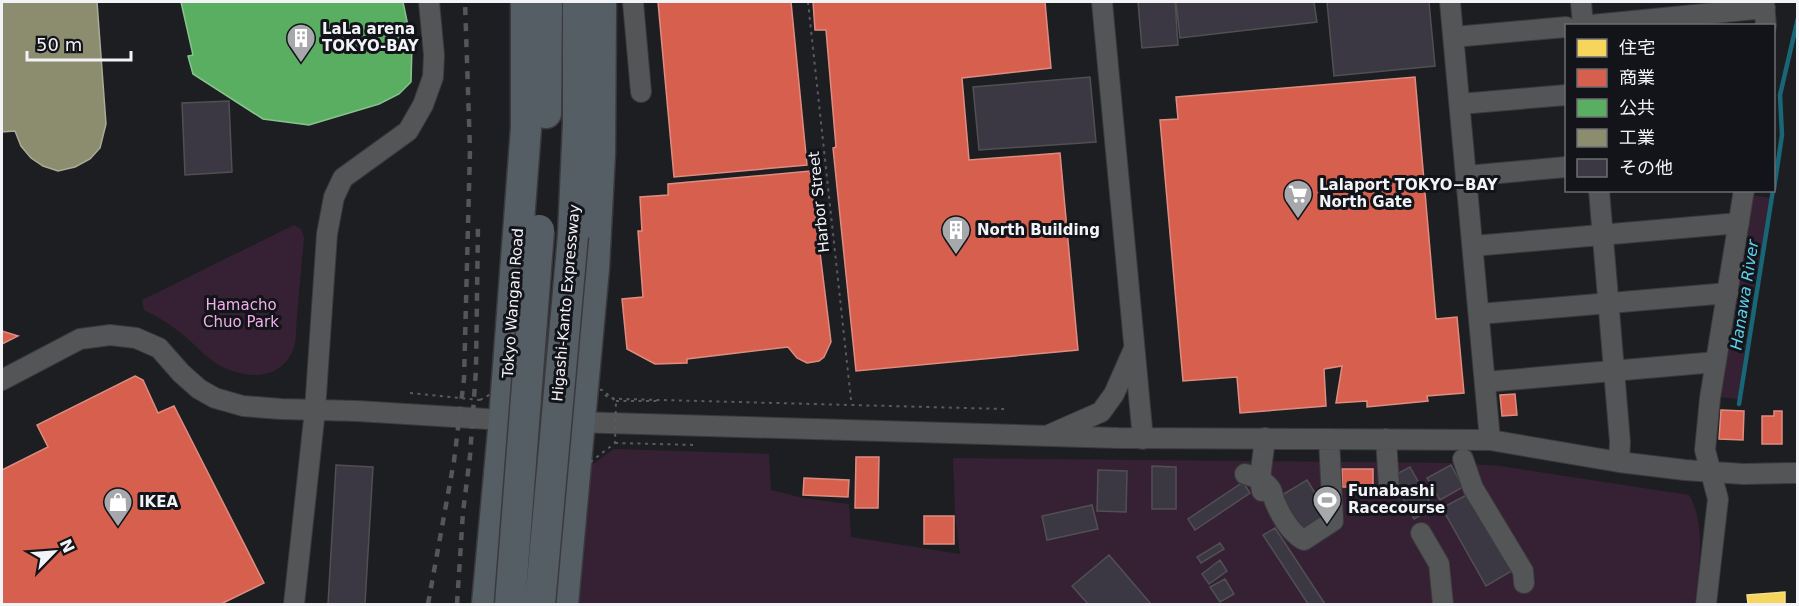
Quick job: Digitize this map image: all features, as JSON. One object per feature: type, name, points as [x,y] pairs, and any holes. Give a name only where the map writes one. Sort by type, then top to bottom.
[{"type":"highway","name":"Tokyo Wangan Road","points":[[487,604],[504,420],[526,128],[526,2]]},
{"type":"highway","name":"Higashi-Kanto Expressway","points":[[510,604],[540,230],[547,2]]},
{"type":"highway","name":"Higashi-Kanto Expressway","points":[[540,604],[573,236],[578,123],[593,3]]},
{"type":"highway","points":[[563,604],[581,422],[600,143],[593,3]]},
{"type":"street","points":[[294,604],[315,410],[327,234],[334,197],[344,178],[408,131],[423,105],[433,76],[434,55],[429,2]]},
{"type":"street","points":[[633,2],[641,92]]},
{"type":"street","points":[[1102,2],[1143,439]]},
{"type":"street","points":[[1450,2],[1490,440]]},
{"type":"street","points":[[1581,2],[1583,24]]},
{"type":"street","points":[[1597,24],[1765,12]]},
{"type":"street","points":[[1454,37],[1565,27]]},
{"type":"street","points":[[1460,104],[1565,95]]},
{"type":"street","points":[[1466,176],[1565,167]]},
{"type":"street","points":[[1599,192],[1615,371],[1620,442],[1619,462]]},
{"type":"street","points":[[1706,604],[1718,499],[1705,450],[1710,398],[1744,192]]},
{"type":"street","points":[[524,604],[547,363],[570,316],[575,267],[596,217]]},
{"type":"street","points":[[1473,246],[1739,223]]},
{"type":"street","points":[[1479,314],[1728,293]]},
{"type":"street","points":[[2,380],[80,339],[110,335],[136,339],[159,348],[181,374],[199,389],[223,402],[243,406],[504,420],[1143,439],[1490,440],[1619,462],[1711,472],[1797,473]]},
{"type":"street","points":[[1044,436],[1101,412],[1114,394],[1134,349]]},
{"type":"street","points":[[1485,382],[1716,362]]},
{"type":"street","points":[[1265,438],[1253,477],[1266,499]]},
{"type":"street","points":[[1253,477],[1272,490],[1273,499],[1292,532],[1304,540],[1333,521],[1333,439]]},
{"type":"street","points":[[1333,439],[1336,514]]},
{"type":"street","points":[[1386,439],[1389,486]]},
{"type":"street","points":[[1463,459],[1473,488],[1523,571],[1524,583]]},
{"type":"street","points":[[1420,533],[1439,564],[1443,604]]},
{"type":"path","name":"Harbor Street","points":[[808,2],[851,400]]},
{"type":"path","points":[[599,382],[600,388],[609,398],[1004,409]]},
{"type":"path","points":[[410,393],[480,400]]},
{"type":"path","points":[[616,401],[757,401]]},
{"type":"path","points":[[615,443],[697,445]]},
{"type":"green space","points":[[1750,195],[1771,198],[1753,293],[1738,399],[1719,397]]},
{"type":"green space","name":"Hamacho Chuo Park","points":[[294,225],[301,229],[304,237],[296,339],[294,347],[281,367],[261,375],[239,373],[228,369],[212,361],[173,327],[144,310],[142,300]]},
{"type":"green space","name":"Funabashi Racecourse","points":[[614,449],[769,454],[771,490],[803,498],[849,504],[851,537],[960,554],[955,515],[953,458],[1455,463],[1500,466],[1689,495],[1695,507],[1700,534],[1695,604],[574,604],[590,466]]},
{"type":"building: 住宅","points":[[1785,592],[1785,604],[1748,604],[1747,595]]},
{"type":"building: 商業","points":[[658,2],[791,2],[807,165],[674,177]]},
{"type":"building: 商業","name":"North Building","points":[[813,2],[1045,2],[1051,68],[962,78],[969,160],[1060,153],[1078,350],[856,371],[833,148],[836,147],[826,30],[815,30]]},
{"type":"building: 商業","name":"Lalaport TOKYO−BAY North Gate","points":[[1415,77],[1436,319],[1457,317],[1464,393],[1427,396],[1428,401],[1367,407],[1367,401],[1336,403],[1342,366],[1324,369],[1326,406],[1240,413],[1237,377],[1183,381],[1160,120],[1178,119],[1176,97]]},
{"type":"building: 商業","points":[[810,171],[831,342],[824,357],[819,361],[807,363],[797,358],[788,347],[687,359],[687,363],[655,364],[627,349],[622,299],[643,297],[638,231],[642,231],[640,197],[668,195],[668,184]]},
{"type":"building: 商業","points":[[2,331],[18,336],[2,344]]},
{"type":"building: 商業","name":"IKEA","points":[[135,376],[143,380],[158,413],[174,406],[264,583],[221,604],[2,604],[2,470],[48,447],[37,425]]},
{"type":"building: 商業","points":[[1515,394],[1517,415],[1502,416],[1500,395]]},
{"type":"building: 商業","points":[[1721,410],[1744,411],[1743,440],[1719,439]]},
{"type":"building: 商業","points":[[1774,411],[1782,411],[1782,444],[1762,444],[1762,416],[1774,416]]},
{"type":"building: 商業","points":[[856,457],[879,457],[878,508],[855,508]]},
{"type":"building: 商業","points":[[1342,469],[1373,469],[1373,487],[1342,487]]},
{"type":"building: 商業","points":[[804,478],[849,480],[848,497],[803,495]]},
{"type":"building: 商業","points":[[924,516],[954,516],[954,544],[924,544]]},
{"type":"building: 公共","name":"LaLa arena TOKYO-BAY","points":[[181,2],[403,2],[412,45],[411,82],[399,94],[379,104],[309,125],[263,119],[193,74],[188,56],[193,55]]},
{"type":"building: 工業","points":[[2,2],[97,2],[106,124],[100,148],[90,159],[75,167],[58,171],[43,166],[31,158],[21,146],[15,131],[2,132]]},
{"type":"building: その他","points":[[1138,2],[1175,2],[1178,45],[1142,48]]},
{"type":"building: その他","points":[[1176,2],[1314,2],[1317,22],[1180,38]]},
{"type":"building: その他","points":[[1327,2],[1429,2],[1435,66],[1334,76]]},
{"type":"building: その他","points":[[1090,77],[1096,142],[979,150],[973,87]]},
{"type":"building: その他","points":[[229,101],[232,172],[185,175],[182,103]]},
{"type":"building: その他","points":[[336,465],[373,467],[365,604],[328,604]]},
{"type":"building: その他","points":[[1451,465],[1463,487],[1440,500],[1427,478]]},
{"type":"building: その他","points":[[1152,466],[1176,467],[1176,509],[1152,509]]},
{"type":"building: その他","points":[[1410,467],[1433,508],[1414,519],[1391,477]]},
{"type":"building: その他","points":[[1098,470],[1127,471],[1126,512],[1097,511]]},
{"type":"building: その他","points":[[1307,480],[1331,519],[1300,537],[1277,498]]},
{"type":"building: その他","points":[[1243,482],[1250,493],[1195,530],[1188,519]]},
{"type":"building: その他","points":[[1472,492],[1515,569],[1486,586],[1442,508]]},
{"type":"building: その他","points":[[1092,505],[1098,529],[1047,540],[1042,516]]},
{"type":"building: その他","points":[[1275,528],[1325,604],[1308,604],[1263,535]]},
{"type":"building: その他","points":[[1220,543],[1224,549],[1201,563],[1197,557]]},
{"type":"building: その他","points":[[1109,555],[1151,604],[1088,604],[1072,586]]},
{"type":"building: その他","points":[[1220,560],[1227,571],[1209,584],[1202,574]]},
{"type":"building: その他","points":[[1225,579],[1234,594],[1220,602],[1210,587]]},
{"type":"waterway","name":"Hanawa River","points":[[1775,182],[1782,135],[1780,95],[1798,18]]},
{"type":"waterway","name":"Hanawa River","points":[[1739,404],[1773,192]]},
{"type":"railway","points":[[428,604],[454,461],[464,379],[470,150],[465,2]]},
{"type":"railway","points":[[457,604],[476,369],[478,224]]},
{"type":"place","name":"LaLa arena TOKYO-BAY","points":[[301,64]]},
{"type":"place","name":"Lalaport TOKYO−BAY North Gate","points":[[1298,220]]},
{"type":"place","name":"North Building","points":[[956,256]]},
{"type":"place","name":"Funabashi Racecourse","points":[[1327,526]]},
{"type":"place","name":"IKEA","points":[[118,528]]}]
